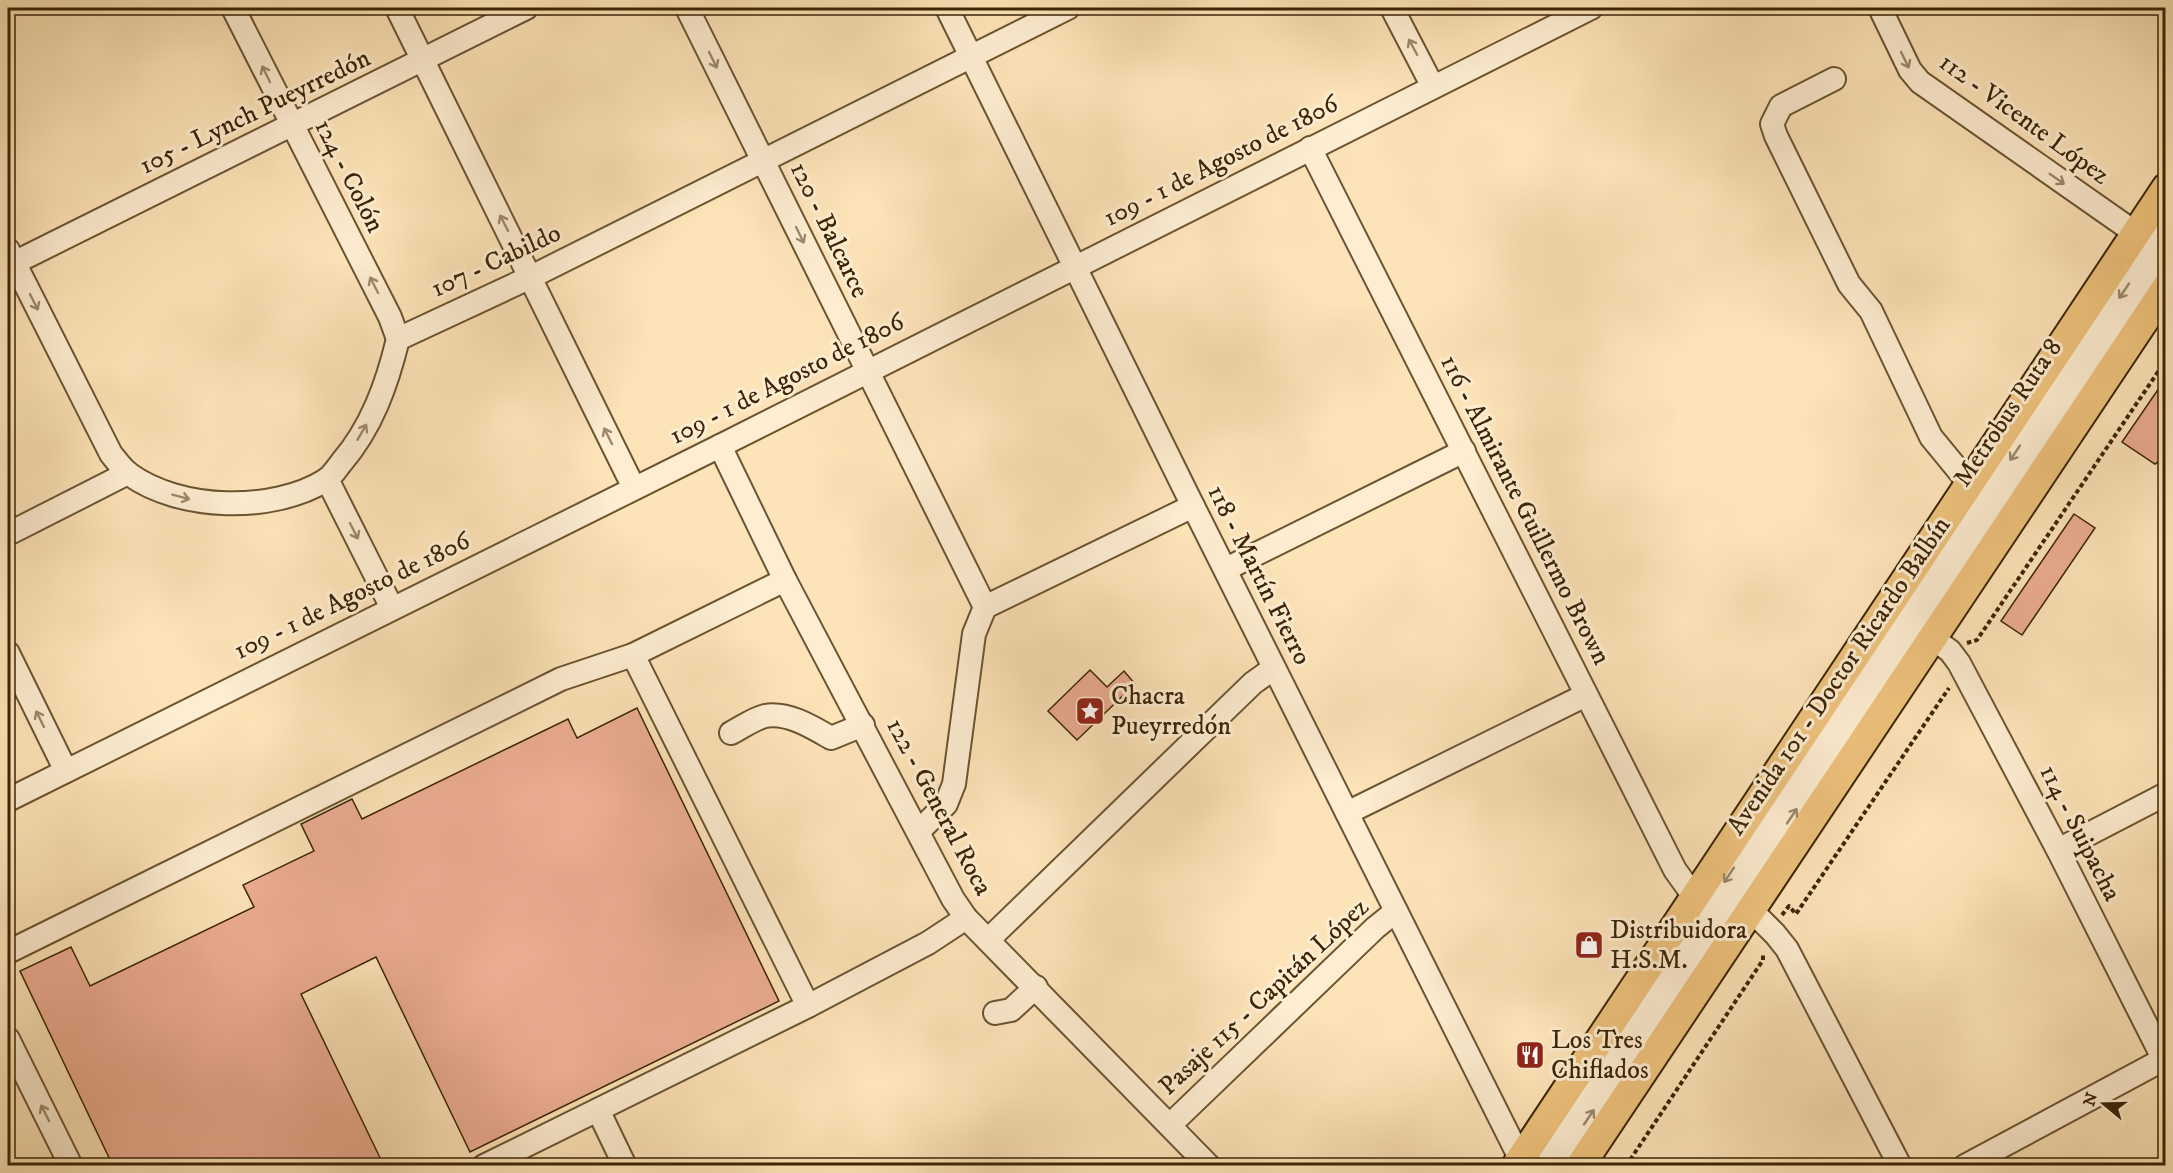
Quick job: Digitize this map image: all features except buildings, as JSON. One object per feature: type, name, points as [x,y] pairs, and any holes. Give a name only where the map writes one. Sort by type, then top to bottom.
[{"type":"main road","name":"Avenida 101 - Doctor Ricardo Balbín","points":[[1524,1164],[1693,895],[1968,483],[2158,242],[2166,188]]},
{"type":"main road","points":[[1580,1166],[1931,637],[2163,297]]},
{"type":"street","name":"124 - Colón","points":[[233,8],[390,317],[398,339]]},
{"type":"street","points":[[397,8],[634,488]]},
{"type":"street","name":"105 - Lynch Pueyrredón","points":[[10,259],[291,126],[526,8]]},
{"type":"street","name":"120 - Balcarce","points":[[687,8],[985,607]]},
{"type":"street","name":"118 - Martín Fierro","points":[[947,8],[1193,506],[1524,1164]]},
{"type":"street","name":"107 - Cabildo","points":[[398,339],[531,277],[1068,8]]},
{"type":"street","points":[[1392,8],[1433,87]]},
{"type":"street","name":"109 - 1 de Agosto de 1806","points":[[8,801],[1591,8]]},
{"type":"street","name":"112 - Vicente López","points":[[1880,8],[1910,70],[1920,82],[2158,242]]},
{"type":"street","points":[[1834,79],[1780,106],[1772,124],[1849,284],[1872,311],[1931,437],[1968,483]]},
{"type":"street","name":"116 - Almirante Guillermo Brown","points":[[1310,148],[1675,870],[1693,895]]},
{"type":"street","name":"Metrobus Ruta 8","points":[[1524,1164],[1557,1131],[2158,242]]},
{"type":"street","name":"Metrobus Ruta 8","points":[[1557,1166],[2158,242]]},
{"type":"street","points":[[10,259],[111,454],[128,473],[149,486],[176,496],[229,504],[254,503],[282,496],[327,479],[353,448],[375,410],[390,374],[398,339]]},
{"type":"street","name":"122 - General Roca","points":[[720,446],[785,580],[953,899],[966,918],[1209,1166]]},
{"type":"street","points":[[1226,569],[1464,450]]},
{"type":"street","points":[[8,534],[128,473]]},
{"type":"street","points":[[327,479],[392,608]]},
{"type":"street","points":[[919,831],[946,804],[954,784],[974,634],[985,607],[1193,506]]},
{"type":"street","points":[[8,951],[561,679],[633,655],[785,580]]},
{"type":"street","name":"114 - Suipacha","points":[[1931,637],[1955,659],[2058,850],[2165,1061]]},
{"type":"street","points":[[8,653],[66,771]]},
{"type":"street","points":[[633,655],[808,1006]]},
{"type":"street","points":[[988,940],[1253,683],[1274,668]]},
{"type":"street","points":[[1347,813],[1586,695]]},
{"type":"street","points":[[731,733],[765,716],[787,717],[806,724],[831,738],[863,725]]},
{"type":"street","points":[[2058,850],[2166,794]]},
{"type":"street","points":[[1750,910],[1772,930],[1787,949],[1900,1166]]},
{"type":"street","name":"Pasaje 115 - Capitán López","points":[[1170,1125],[1375,928],[1396,911]]},
{"type":"street","points":[[484,1166],[808,1006],[928,943],[966,918]]},
{"type":"street","points":[[995,1013],[1011,1010],[1036,987]]},
{"type":"street","points":[[8,1039],[71,1166]]},
{"type":"street","points":[[1965,1166],[2165,1061]]},
{"type":"street","points":[[598,1110],[625,1166]]},
{"type":"path","points":[[1626,1166],[1763,960],[1763,943],[1789,906],[1796,914],[1949,692],[1947,671],[1955,659],[1966,643],[1977,640],[2166,360]]},
{"type":"place","name":"Chacra Pueyrredón","points":[[1090,711]]},
{"type":"place","name":"Distribuidora H.S.M.","points":[[1589,945]]},
{"type":"place","name":"Los Tres Chiflados","points":[[1530,1055]]}]
